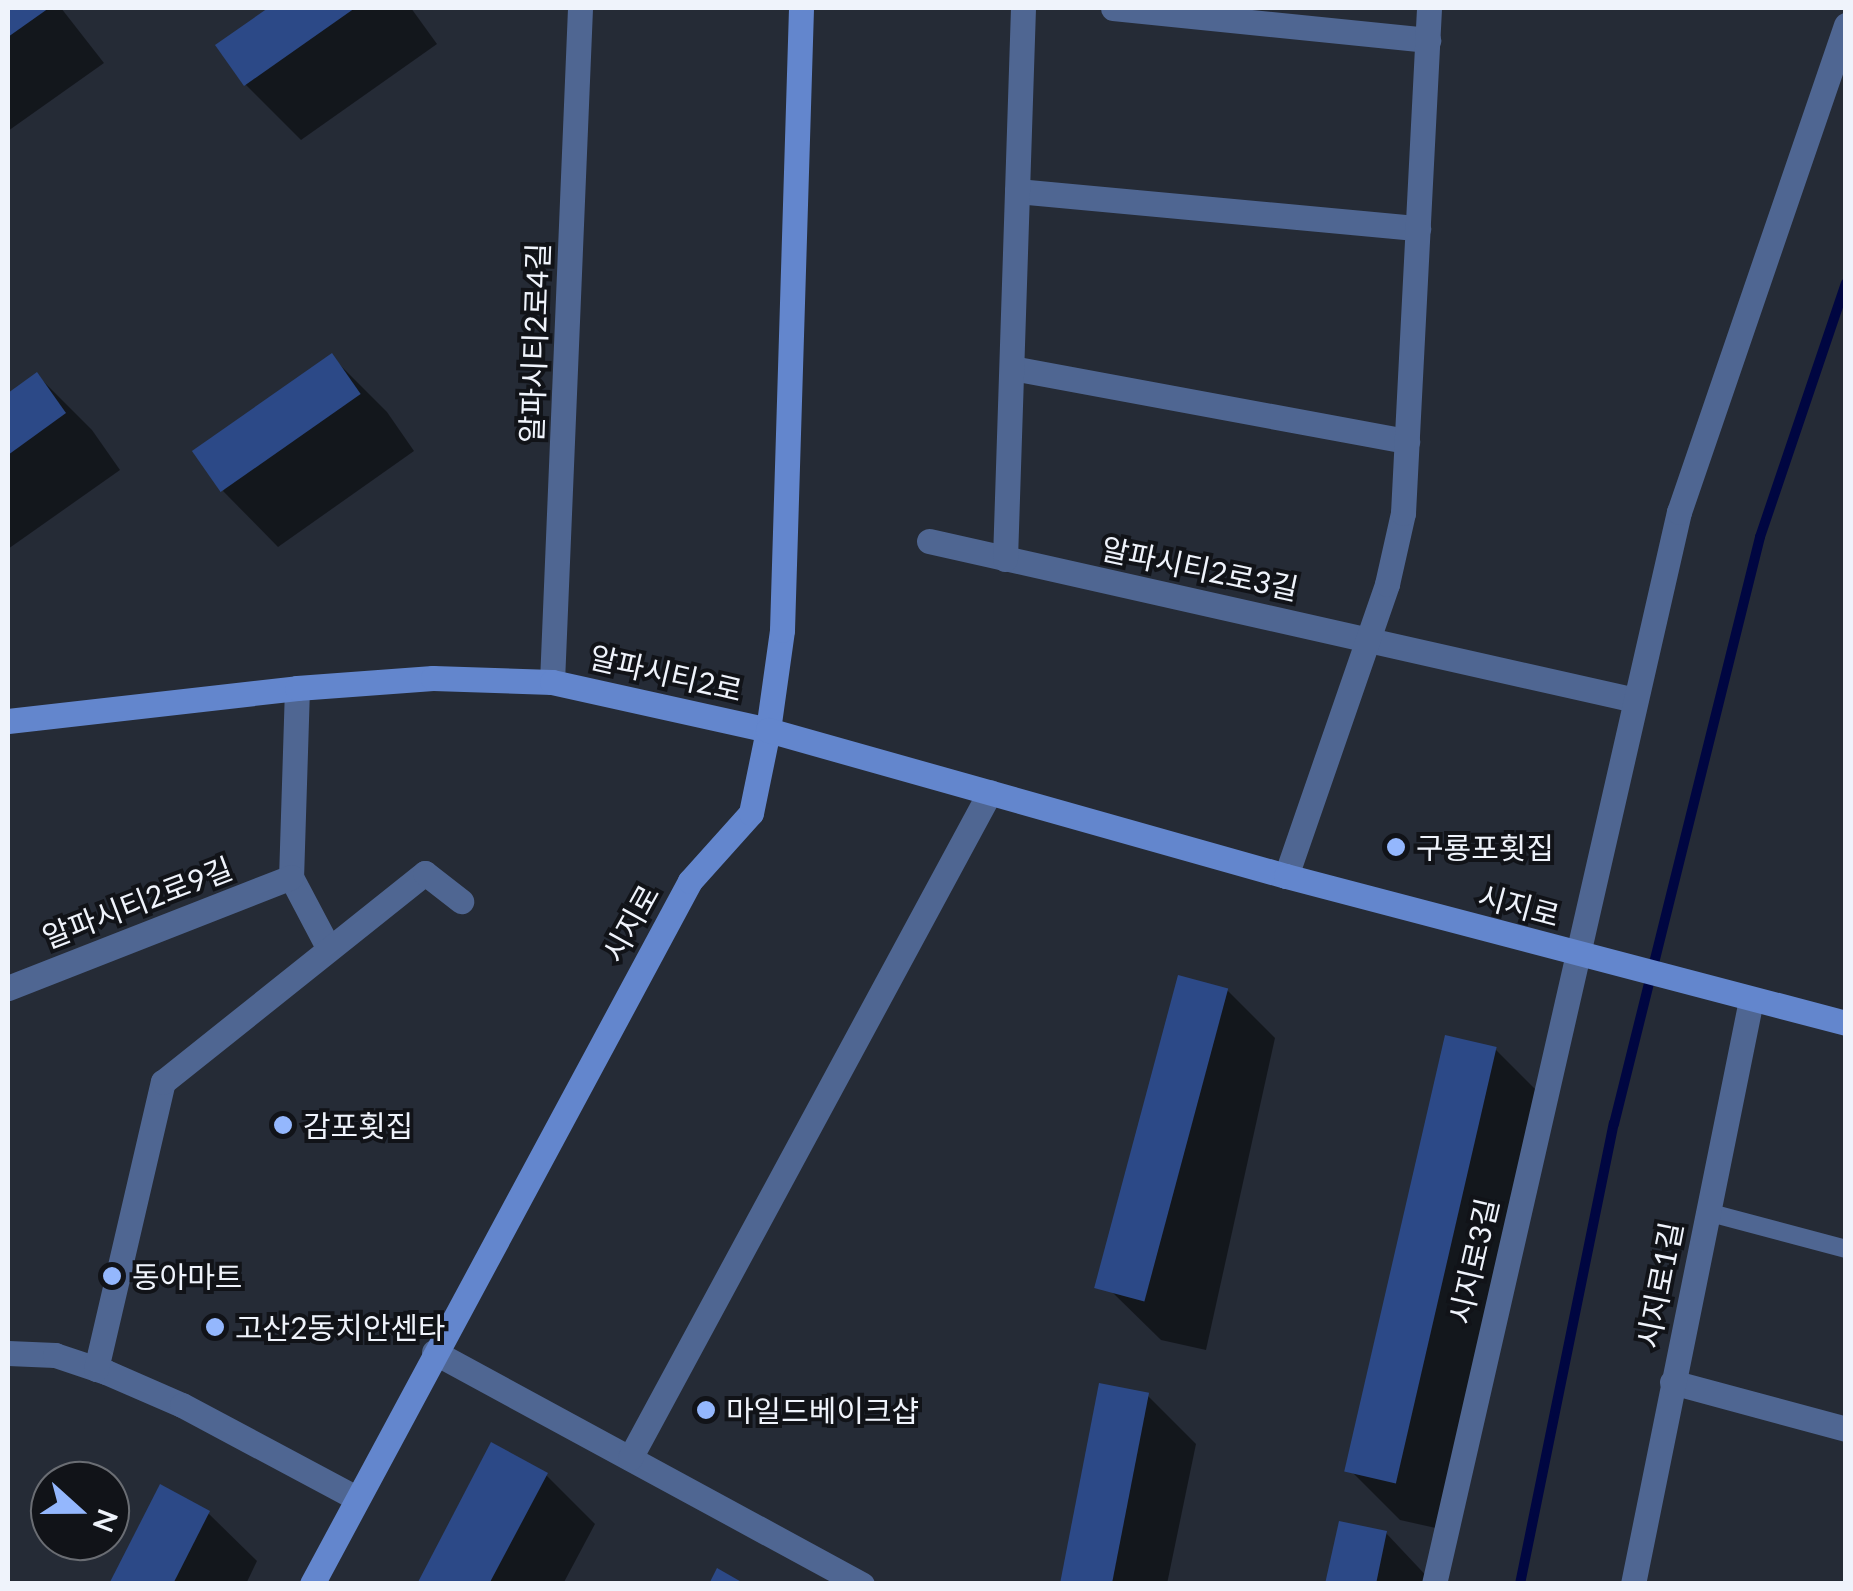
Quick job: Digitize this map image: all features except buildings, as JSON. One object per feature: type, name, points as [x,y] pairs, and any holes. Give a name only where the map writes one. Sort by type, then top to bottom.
[{"type":"street","name":"알파시티2로4길","points":[[552,682],[580,8]]},
{"type":"street","name":"알파시티2로","points":[[8,722],[298,688],[433,678],[552,682],[768,730],[782,630],[801,8]]},
{"type":"street","points":[[1005,559],[1023,8]]},
{"type":"street","points":[[1113,8],[1428,40]]},
{"type":"street","points":[[1286,876],[1369,638],[1403,514],[1429,8]]},
{"type":"street","name":"시지로","points":[[312,1584],[690,880],[752,812],[768,730],[1576,954],[1679,512],[1846,25]]},
{"type":"street","points":[[1017,191],[1418,228]]},
{"type":"street","points":[[1012,368],[1407,440]]},
{"type":"street","name":"알파시티2로3길","points":[[929,542],[1369,638]]},
{"type":"street","points":[[1369,638],[1635,700]]},
{"type":"street","points":[[298,688],[291,877],[329,949]]},
{"type":"street","points":[[630,1458],[990,792]]},
{"type":"street","points":[[96,1369],[163,1082],[424,873],[460,901]]},
{"type":"street","name":"알파시티2로9길","points":[[8,988],[291,877]]},
{"type":"street","points":[[1576,954],[1846,1022]]},
{"type":"street","name":"시지로3길","points":[[1434,1584],[1576,954]]},
{"type":"street","name":"시지로1길","points":[[1633,1584],[1751,1000]]},
{"type":"street","points":[[434,1352],[862,1584]]},
{"type":"street","points":[[8,1353],[56,1355],[96,1369],[182,1405],[356,1498]]},
{"type":"street","points":[[1672,1382],[1846,1429]]},
{"type":"lane","points":[[1707,1212],[1846,1249]]},
{"type":"waterway","points":[[1520,1584],[1614,1124],[1760,537],[1846,283]]},
{"type":"place","name":"구룡포횟집","points":[[1396,847]]},
{"type":"place","name":"감포횟집","points":[[283,1125]]},
{"type":"place","name":"동아마트","points":[[112,1276]]},
{"type":"place","name":"고산2동치안센타","points":[[215,1327]]},
{"type":"place","name":"마일드베이크샵","points":[[706,1410]]}]
